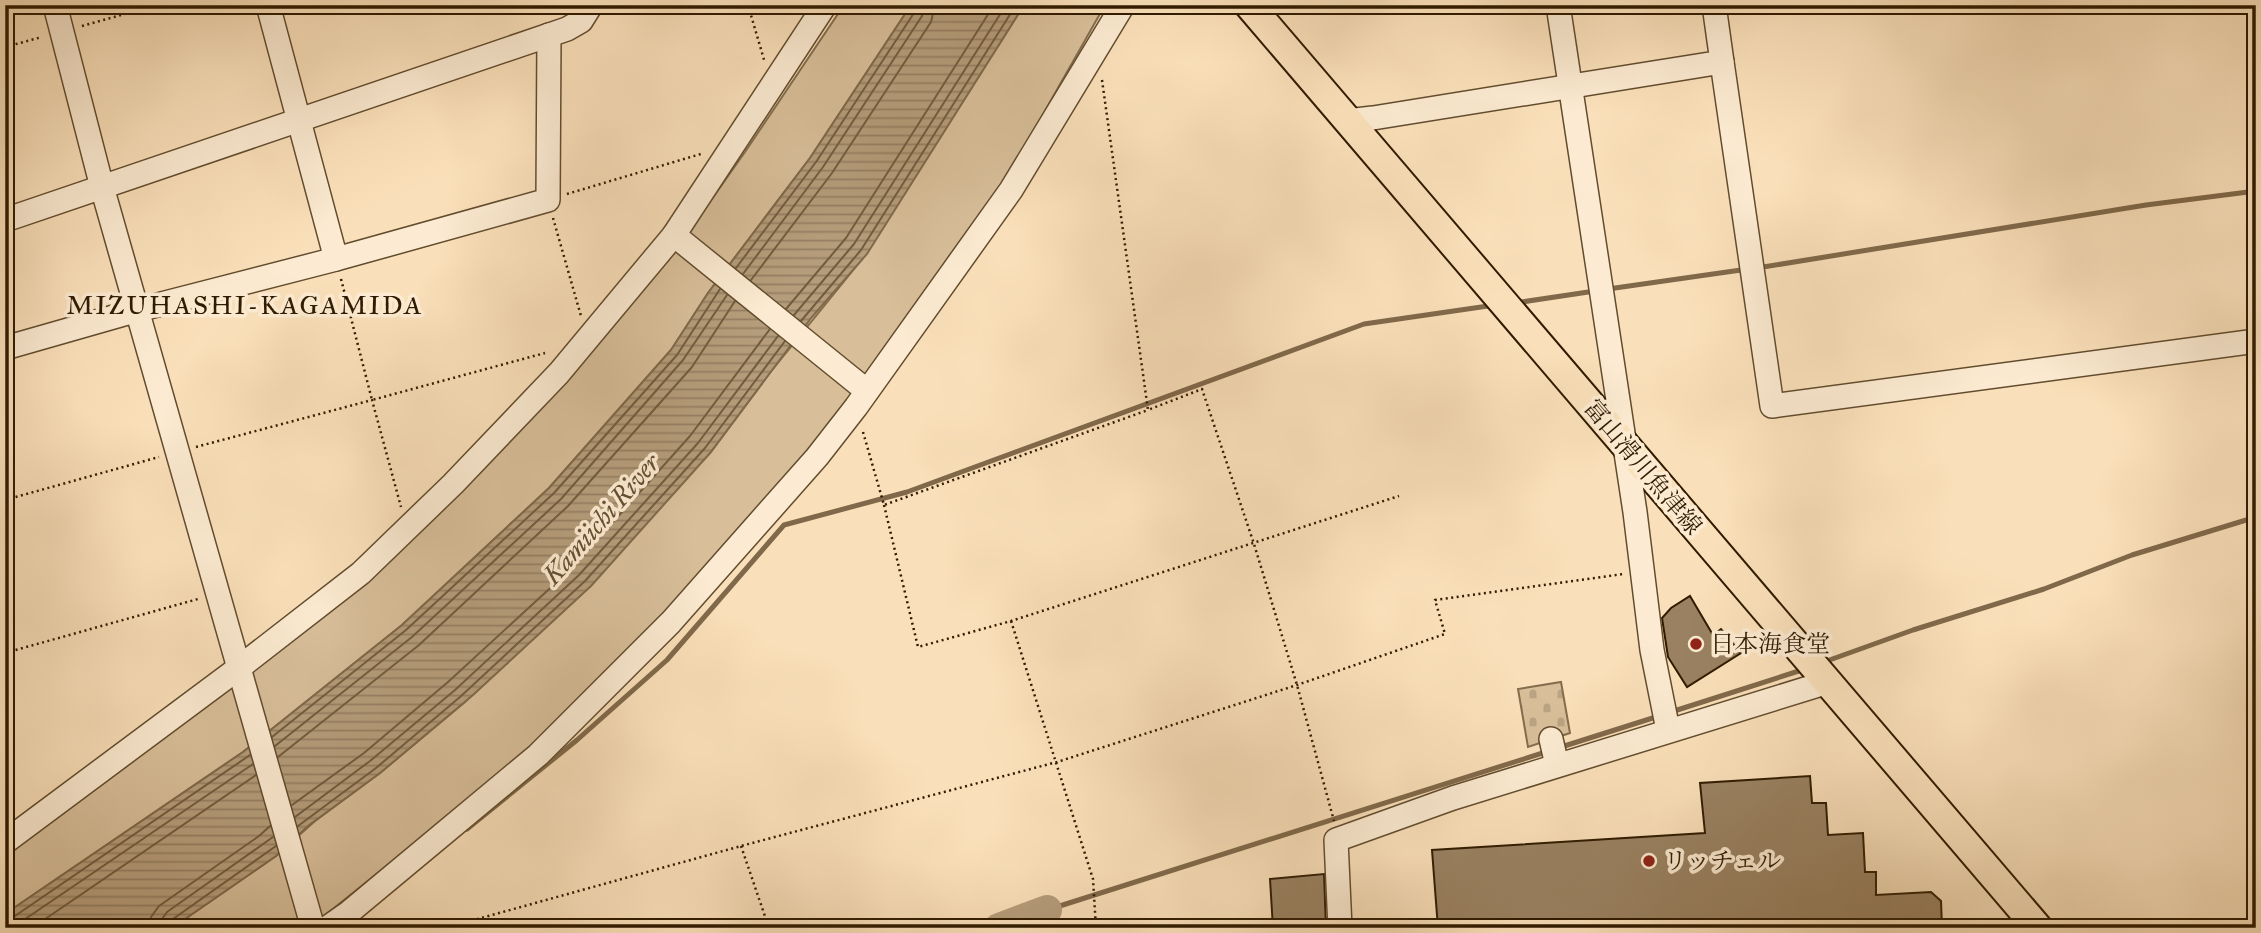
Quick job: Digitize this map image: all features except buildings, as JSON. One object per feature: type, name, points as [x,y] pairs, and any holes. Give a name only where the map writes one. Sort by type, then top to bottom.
[{"type":"main road","name":"富山滑川魚津線","points":[[1249,5],[2038,928]]},
{"type":"street","points":[[55,5],[102,187],[313,928]]},
{"type":"street","points":[[268,5],[336,259]]},
{"type":"street","points":[[5,220],[549,35],[581,21],[591,5]]},
{"type":"street","points":[[5,842],[242,672],[361,573],[463,474],[559,373],[674,236],[825,5]]},
{"type":"street","points":[[327,928],[538,755],[671,622],[817,457],[862,399],[1011,190],[1123,5]]},
{"type":"street","points":[[1558,5],[1667,728]]},
{"type":"street","points":[[1714,5],[1772,406],[2256,341]]},
{"type":"street","points":[[5,348],[548,200],[549,35]]},
{"type":"street","points":[[1347,121],[1722,62]]},
{"type":"street","points":[[674,236],[862,399]]},
{"type":"street","points":[[1340,928],[1336,840],[1453,798],[1667,728],[1818,671]]},
{"type":"street","points":[[1551,739],[1557,765]]},
{"type":"path","points":[[5,47],[157,5]]},
{"type":"path","points":[[748,5],[767,70],[778,77]]},
{"type":"path","points":[[1098,49],[1148,410]]},
{"type":"path","points":[[587,340],[548,200],[704,153]]},
{"type":"path","points":[[336,259],[401,507]]},
{"type":"path","points":[[5,500],[545,352]]},
{"type":"path","points":[[884,505],[1202,389],[1254,544],[1332,812]]},
{"type":"path","points":[[862,399],[918,647],[1011,621],[1399,496]]},
{"type":"path","points":[[445,928],[1057,762],[1297,685],[1445,634],[1435,600],[1642,572]]},
{"type":"path","points":[[5,653],[219,593]]},
{"type":"path","points":[[1011,621],[1093,879],[1096,928]]},
{"type":"path","points":[[740,846],[769,928]]},
{"type":"green space","points":[[844,5],[911,5],[810,158],[708,293],[671,350],[549,488],[402,625],[243,752],[5,914],[5,852],[267,661],[398,550],[675,251]]},
{"type":"green space","points":[[1024,5],[1105,5],[1007,178],[846,406],[653,630],[549,736],[309,928],[172,928],[276,856],[315,821],[380,773],[465,702],[710,453],[772,370],[863,258]]},
{"type":"green space","points":[[1561,682],[1570,733],[1528,747],[1518,689]]},
{"type":"water","name":"Kamiichi River","points":[[911,5],[1024,5],[867,254],[812,317],[710,453],[591,586],[473,695],[380,773],[308,826],[276,856],[172,928],[5,928],[5,914],[243,752],[402,625],[549,488],[671,350],[708,293],[810,158]]},
{"type":"waterway","points":[[1757,268],[2146,205],[2256,191]]},
{"type":"waterway","points":[[1608,289],[1748,269]]},
{"type":"waterway","points":[[1515,303],[1595,291]]},
{"type":"waterway","points":[[467,829],[577,740],[667,660],[784,525],[907,492],[1364,324],[1495,305]]},
{"type":"waterway","points":[[1824,662],[1913,630],[2044,589],[2132,555],[2256,517]]},
{"type":"waterway","points":[[1671,712],[1805,669]]},
{"type":"waterway","points":[[1558,748],[1659,716]]},
{"type":"waterway","points":[[1047,910],[1549,751]]},
{"type":"waterway","points":[[999,928],[1047,910]]},
{"type":"place","name":"日本海食堂","points":[[1696,644]]},
{"type":"place","name":"リッチェル","points":[[1649,861]]},
{"type":"district","name":"MIZUHASHI-KAGAMIDA","points":[[245,305]]}]
